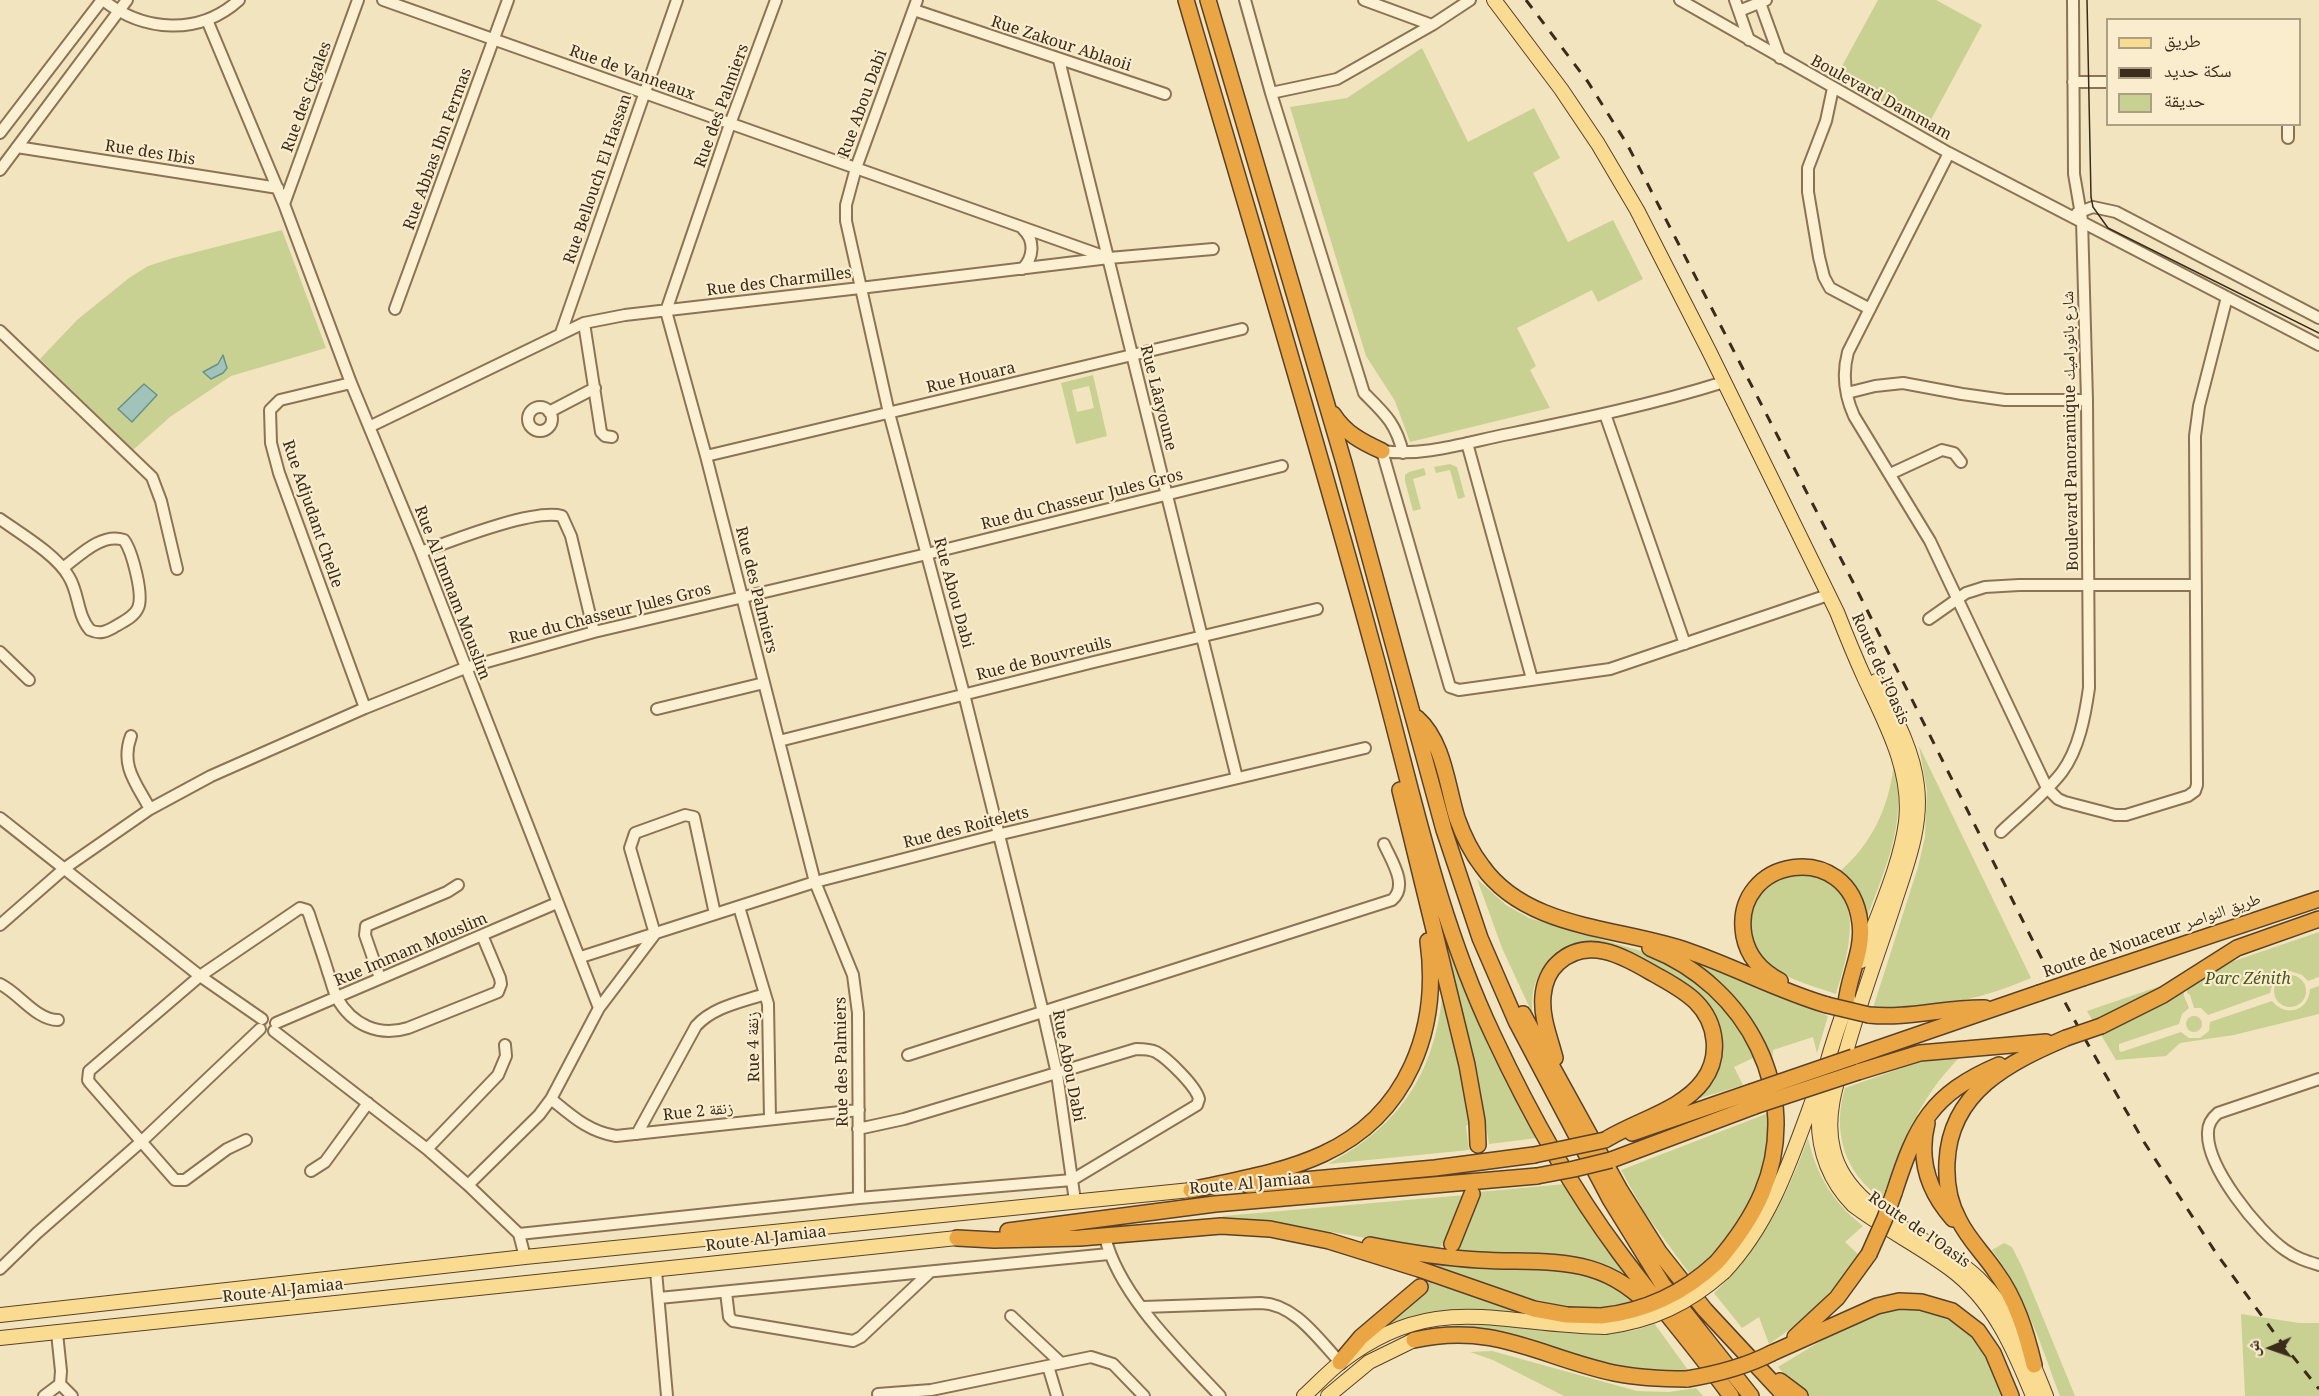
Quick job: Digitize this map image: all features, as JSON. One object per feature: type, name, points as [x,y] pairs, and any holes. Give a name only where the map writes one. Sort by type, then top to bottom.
[{"type":"highway","points":[[1186,0],[1322,464],[1441,901],[1473,992],[1539,1125],[1580,1196],[1618,1251],[1731,1396]]},
{"type":"highway","points":[[1208,0],[1344,463],[1461,885],[1501,991],[1606,1192],[1663,1285],[1751,1396]]},
{"type":"highway","points":[[1327,404],[1340,425],[1349,433],[1382,451]]},
{"type":"highway","points":[[1344,463],[1353,452],[1363,449],[1382,451]]},
{"type":"highway","points":[[1322,464],[1324,488],[1340,557],[1384,722],[1467,1065],[1473,1095],[1478,1145]]},
{"type":"highway","points":[[957,1238],[1012,1240],[1105,1236],[1196,1227],[1286,1231],[1329,1241],[1419,1269],[1534,1310],[1603,1321],[1670,1296],[1720,1267],[1748,1221],[1762,1192],[1772,1162],[1775,1115],[1771,1085],[1756,1042],[1741,1016],[1722,994],[1688,966],[1662,952],[1532,908],[1510,894],[1490,876],[1474,855],[1462,830],[1434,741],[1426,728],[1414,716]]},
{"type":"highway","points":[[1414,716],[1429,752],[1465,872],[1516,1002],[1638,1221],[1682,1282],[1730,1338],[1785,1396]]},
{"type":"highway","points":[[1810,1000],[1760,968],[1751,955],[1744,932],[1746,908],[1757,887],[1775,872],[1798,866],[1814,867],[1835,877],[1851,894],[1858,911],[1860,942],[1848,982],[1846,1004]]},
{"type":"highway","points":[[1191,1190],[1270,1172],[1323,1154],[1346,1142],[1383,1111],[1415,1061],[1428,1019],[1431,979],[1424,894]]},
{"type":"highway","name":"Route de Nouaceur طريق النواصر","points":[[1855,1065],[2038,993],[2319,899]]},
{"type":"highway","points":[[1777,1350],[1831,1305],[1849,1284],[1869,1254],[1886,1218],[1910,1144],[1931,1110],[1964,1082],[2142,1007],[2237,948],[2319,919]]},
{"type":"highway","points":[[1603,931],[1634,935],[1688,951],[1810,1000],[1869,1015],[1909,1016],[1963,1009],[1997,1009]]},
{"type":"highway","points":[[1560,1078],[1544,1021],[1543,995],[1549,974],[1554,966],[1573,953],[1595,949],[1624,957],[1682,991],[1704,1011],[1715,1046],[1710,1070],[1704,1080],[1696,1090],[1674,1104],[1605,1140]]},
{"type":"highway","points":[[1605,1140],[1753,1099],[1855,1065],[1920,1053],[2018,1045],[2066,1038]]},
{"type":"highway","points":[[1964,1229],[1953,1208],[1947,1184],[1947,1158],[1951,1136],[1965,1106],[1979,1089],[1996,1074],[2024,1056]]},
{"type":"highway","name":"Route Al Jamiaa","points":[[957,1238],[1215,1204],[1537,1176],[1611,1160],[1753,1099]]},
{"type":"highway","points":[[1931,1110],[1923,1143],[1926,1173],[1940,1203],[1964,1229],[1998,1274],[2012,1298],[2025,1330],[2034,1365]]},
{"type":"highway","name":"Route Al Jamiaa","points":[[1191,1190],[1435,1168],[1534,1155],[1605,1140]]},
{"type":"highway","points":[[1452,1244],[1464,1219],[1472,1194]]},
{"type":"highway","points":[[1329,1241],[1346,1241],[1453,1258],[1549,1260],[1586,1267],[1610,1276],[1633,1291],[1698,1352]]},
{"type":"highway","points":[[1340,1362],[1361,1337],[1420,1287]]},
{"type":"highway","points":[[1414,1340],[1450,1334],[1492,1336],[1613,1372],[1649,1379],[1687,1378],[1754,1362],[1877,1306],[1899,1301],[1932,1304],[1962,1316],[1978,1331],[1993,1353],[2011,1396]]},
{"type":"highway","points":[[1730,1338],[1800,1396]]},
{"type":"main road","points":[[1494,0],[1561,89],[1598,144],[1664,260],[1837,612]]},
{"type":"main road","name":"Route de l'Oasis","points":[[1837,612],[1894,742],[1903,769],[1907,802],[1901,844],[1825,1070],[1819,1113],[1819,1140],[1822,1153],[1833,1180],[1853,1205],[1950,1269],[1983,1300],[2008,1339],[2033,1396]]},
{"type":"main road","name":"Route de l'Oasis","points":[[1837,612],[1857,642],[1905,741],[1914,770],[1918,798],[1916,830],[1910,855],[1834,1090],[1830,1122],[1833,1151],[1845,1177],[1881,1214],[1941,1249],[1979,1279],[2004,1311],[2034,1365],[2046,1396]]},
{"type":"main road","points":[[1720,1267],[1747,1246],[1766,1216],[1825,1070]]},
{"type":"main road","name":"Route Al Jamiaa","points":[[0,1315],[525,1257],[1191,1190]]},
{"type":"main road","name":"Route Al Jamiaa","points":[[0,1338],[957,1238]]},
{"type":"main road","points":[[1304,1396],[1340,1362],[1398,1327],[1438,1317],[1470,1316],[1603,1321]]},
{"type":"main road","points":[[1328,1396],[1369,1362],[1414,1340]]},
{"type":"street","points":[[0,134],[103,0],[118,11],[149,24],[166,26],[183,26],[207,20],[239,0]]},
{"type":"street","points":[[0,170],[127,0]]},
{"type":"street","name":"Rue des Cigales","points":[[284,204],[358,0]]},
{"type":"street","name":"Rue de Vanneaux","points":[[382,0],[1109,258]]},
{"type":"street","name":"Rue Abbas Ibn Fermas","points":[[394,309],[508,0]]},
{"type":"street","name":"Rue Bellouch El Hassan","points":[[561,333],[676,0]]},
{"type":"street","name":"Rue des Palmiers","points":[[776,0],[730,124],[666,311],[706,456],[816,882],[856,988],[859,1198]]},
{"type":"street","points":[[1245,0],[1271,93],[1364,393],[1393,422],[1399,436],[1402,453]]},
{"type":"street","points":[[1364,0],[1432,25]]},
{"type":"street","points":[[1271,93],[1337,79],[1432,25],[1470,0]]},
{"type":"street","name":"Boulevard Dammam","points":[[1680,0],[1949,153],[2078,215],[2319,345]]},
{"type":"street","points":[[1735,0],[1749,40]]},
{"type":"street","name":"Boulevard Panoramique شارع بانوراميك","points":[[2001,832],[2062,772],[2072,756],[2087,706],[2090,668],[2086,400],[2078,215],[2074,174],[2073,0]]},
{"type":"street","points":[[1739,11],[1762,1],[1780,58]]},
{"type":"street","name":"Rue Zakour Ablaoii","points":[[916,5],[1059,60],[1165,94]]},
{"type":"street","name":"Rue Abou Dabi","points":[[916,5],[856,168],[846,205],[846,221],[889,413],[964,694],[1058,1074],[1075,1201]]},
{"type":"street","points":[[207,20],[278,188]]},
{"type":"street","name":"Rue Lâayoune","points":[[1059,60],[1237,777]]},
{"type":"street","points":[[2073,82],[2106,82]]},
{"type":"street","points":[[1833,88],[1826,121],[1808,168],[1808,192],[1824,277],[1830,288],[1870,309]]},
{"type":"street","points":[[2288,126],[2288,138]]},
{"type":"street","name":"Rue des Ibis","points":[[17,147],[278,188]]},
{"type":"street","points":[[1949,153],[1848,352],[1845,370],[1846,393],[1854,416],[1917,517],[1958,598],[2047,788],[2058,799],[2065,802],[2115,815],[2126,815],[2188,796],[2195,791],[2198,770],[2195,436],[2197,416],[2227,297]]},
{"type":"street","name":"Rue Al Immam Mouslim","points":[[278,188],[351,383],[371,426],[600,1008]]},
{"type":"street","name":"Boulevard Dammam","points":[[2078,215],[2093,207],[2115,212],[2319,318]]},
{"type":"street","points":[[1020,227],[1028,234],[1031,251],[1030,259],[1022,269]]},
{"type":"street","name":"Rue des Charmilles","points":[[371,426],[584,323],[625,315],[1109,258],[1213,249]]},
{"type":"street","points":[[584,323],[602,432],[605,436],[612,437]]},
{"type":"street","name":"Rue Houara","points":[[706,456],[1242,329]]},
{"type":"street","points":[[0,331],[123,452],[152,477],[161,501],[177,569]]},
{"type":"street","points":[[1724,382],[1668,400],[1467,443],[1402,453],[1382,451],[1450,687],[1459,690],[1611,669],[1828,595]]},
{"type":"street","name":"Rue Adjudant Chelle","points":[[351,383],[280,400],[270,410],[269,429],[279,473],[365,708]]},
{"type":"street","points":[[1846,393],[1875,386],[1903,383],[2005,400],[2086,400]]},
{"type":"street","points":[[549,412],[595,388]]},
{"type":"street","points":[[1605,414],[1685,644]]},
{"type":"street","points":[[1467,443],[1532,679]]},
{"type":"street","points":[[1890,474],[1942,450],[1954,453],[1961,462]]},
{"type":"street","name":"Rue du Chasseur Jules Gros","points":[[0,925],[65,868],[150,810],[211,776],[365,708],[465,668],[594,632],[927,554],[1282,466]]},
{"type":"street","points":[[421,552],[503,524],[541,516],[562,516],[571,536],[594,632]]},
{"type":"street","points":[[0,519],[63,568],[71,579],[81,614],[90,630],[104,632],[128,619],[137,610],[140,602],[139,591],[129,549],[124,540],[113,538],[98,543],[63,568]]},
{"type":"street","points":[[1929,619],[1973,590],[1998,586],[2196,585]]},
{"type":"street","name":"Rue de Bouvreuils","points":[[779,741],[1317,609]]},
{"type":"street","points":[[0,652],[29,680]]},
{"type":"street","points":[[657,709],[764,683]]},
{"type":"street","points":[[131,736],[126,750],[126,764],[150,810]]},
{"type":"street","name":"Rue des Roitelets","points":[[581,957],[816,882],[998,835],[1365,748]]},
{"type":"street","points":[[468,1185],[525,1131],[551,1099],[600,1008],[655,934],[632,857],[631,840],[635,833],[685,815],[694,817],[715,914]]},
{"type":"street","points":[[0,818],[261,1024],[267,1034],[275,1027],[427,1149],[519,1234],[525,1257]]},
{"type":"street","points":[[908,1055],[1392,900],[1398,894],[1400,882],[1384,844]]},
{"type":"street","points":[[380,978],[365,935],[366,927],[458,885]]},
{"type":"street","name":"Rue Immam Mouslim","points":[[275,1027],[380,978],[557,903]]},
{"type":"street","name":"Rue 4 زنقة","points":[[739,907],[769,1013],[770,1119]]},
{"type":"street","points":[[246,1140],[235,1143],[180,1182],[175,1180],[90,1083],[89,1071],[200,976],[296,910],[303,908],[309,914],[338,998],[352,1016],[367,1026],[383,1032],[394,1032],[498,992],[501,984],[482,935]]},
{"type":"street","points":[[0,984],[9,988],[48,1019],[58,1020]]},
{"type":"street","points":[[637,1134],[701,1020],[713,1012],[765,994]]},
{"type":"street","points":[[0,1269],[37,1233],[142,1141],[261,1024]]},
{"type":"street","points":[[427,1149],[498,1075],[506,1056],[505,1045]]},
{"type":"street","points":[[519,1234],[859,1198],[1072,1180],[1197,1105],[1199,1099],[1195,1089],[1154,1051],[1136,1049],[904,1119],[858,1129]]},
{"type":"street","points":[[2319,1079],[2218,1113],[2212,1119],[2208,1130],[2213,1157],[2240,1204],[2259,1227],[2293,1255],[2319,1265]]},
{"type":"street","name":"Rue 2 زنقة","points":[[551,1099],[584,1125],[601,1134],[616,1136],[859,1110]]},
{"type":"street","points":[[311,1171],[326,1162],[368,1103]]},
{"type":"street","points":[[1105,1236],[1109,1254],[1121,1279],[1164,1336],[1220,1396]]},
{"type":"street","points":[[659,1298],[1109,1254]]},
{"type":"street","points":[[656,1270],[667,1396]]},
{"type":"street","points":[[726,1292],[729,1317],[732,1321],[853,1341],[861,1337],[930,1272]]},
{"type":"street","points":[[1143,1307],[1261,1302],[1276,1304],[1294,1315],[1340,1362]]},
{"type":"street","points":[[1011,1316],[1061,1363]]},
{"type":"street","points":[[44,1396],[60,1384],[57,1333]]},
{"type":"street","points":[[878,1395],[919,1394],[1091,1357],[1107,1361],[1119,1368],[1144,1396]]},
{"type":"street","points":[[1048,1366],[1057,1396]]},
{"type":"street","points":[[60,1384],[72,1396]]},
{"type":"green space","points":[[1878,0],[1936,0],[1982,25],[1927,127],[1836,77]]},
{"type":"green space","points":[[1422,48],[1468,142],[1534,108],[1560,158],[1533,173],[1568,242],[1613,220],[1643,279],[1598,302],[1592,290],[1517,328],[1536,366],[1530,370],[1550,408],[1410,442],[1395,401],[1366,356],[1290,107],[1347,98]]},
{"type":"green space","points":[[282,230],[326,348],[231,376],[170,417],[133,450],[40,359],[77,320],[129,278],[148,266]]},
{"type":"green space","points":[[1093,375],[1107,436],[1076,444],[1061,383]],"holes":[[[1089,386],[1094,408],[1077,412],[1072,390]]]},
{"type":"green space","points":[[1450,464],[1457,467],[1465,497],[1458,499],[1450,470],[1436,473],[1434,467]]},
{"type":"green space","points":[[1424,468],[1426,475],[1413,479],[1421,509],[1413,511],[1405,475]]},
{"type":"green space","points":[[1919,746],[2031,978],[1974,998],[1954,1002],[1914,1007],[1873,1008],[1918,867],[1925,837],[1927,791]]},
{"type":"green space","points":[[1894,763],[1898,785],[1896,825],[1887,864],[1865,923],[1860,898],[1838,873],[1860,850],[1877,824],[1888,795]]},
{"type":"green space","points":[[1801,874],[1823,879],[1838,889],[1846,903],[1850,920],[1849,938],[1836,994],[1777,971],[1761,958],[1753,942],[1751,920],[1756,900],[1769,885],[1789,876]]},
{"type":"green space","points":[[1477,879],[1506,905],[1529,918],[1661,957],[1729,1008],[1763,1072],[1753,1058],[1734,1067],[1743,1085],[1694,1100],[1713,1070],[1720,1052],[1721,1042],[1715,1018],[1636,958],[1561,952],[1547,964],[1537,979],[1532,1005],[1533,1015],[1502,948]]},
{"type":"green space","points":[[1441,924],[1484,1033],[1537,1138],[1489,1144],[1481,1095]]},
{"type":"green space","name":"Parc Zénith","points":[[2319,932],[2319,977],[2308,981],[2302,975],[2290,971],[2274,978],[2270,993],[2208,1015],[2201,1008],[2194,1008],[2190,995],[2187,993],[2187,977]]},
{"type":"green space","points":[[1682,954],[1828,1016],[1817,1053],[1813,1037],[1773,1050],[1772,1067]]},
{"type":"green space","name":"Parc Zénith","points":[[2290,975],[2301,980],[2306,991],[2301,1002],[2290,1007],[2279,1002],[2274,991],[2279,980]]},
{"type":"green space","points":[[2181,979],[2189,1008],[2182,1014],[2179,1024],[2119,1044],[2121,1052],[2181,1032],[2189,1038],[2200,1038],[2209,1031],[2210,1022],[2272,1001],[2284,1009],[2296,1010],[2306,1003],[2310,989],[2319,986],[2319,1014],[2234,1035],[2180,1043],[2166,1056],[2116,1060],[2087,1011]]},
{"type":"green space","points":[[1443,986],[1472,1121],[1466,1126],[1469,1150],[1328,1164],[1354,1149],[1376,1131],[1411,1092],[1433,1043]]},
{"type":"green space","name":"Parc Zénith","points":[[2191,1016],[2197,1016],[2202,1024],[2200,1030],[2191,1032],[2186,1027],[2186,1021]]},
{"type":"green space","points":[[1961,1056],[1922,1105],[1904,1140],[1882,1199],[1858,1177],[1844,1150],[1840,1120],[1845,1088],[1916,1063]]},
{"type":"green space","points":[[1771,1112],[1765,1160],[1750,1203],[1739,1223],[1725,1241],[1709,1258],[1689,1273],[1645,1213],[1621,1170]]},
{"type":"green space","points":[[1808,1138],[1816,1164],[1827,1187],[1843,1208],[1863,1226],[1845,1242],[1858,1254],[1819,1304],[1769,1344],[1759,1317],[1742,1328],[1714,1293],[1745,1259],[1770,1222],[1791,1181]]},
{"type":"green space","points":[[1565,1184],[1631,1282],[1619,1275],[1453,1256],[1479,1192]]},
{"type":"green space","points":[[1465,1195],[1438,1251],[1282,1223],[1223,1219],[1223,1216]]},
{"type":"green space","points":[[2004,1243],[2012,1247],[2023,1269],[2075,1396],[2060,1396],[2023,1302],[1992,1250]]},
{"type":"green space","points":[[1406,1256],[1529,1263],[1577,1271],[1612,1285],[1632,1301],[1596,1310],[1559,1310],[1447,1273]]},
{"type":"green space","points":[[1432,1283],[1525,1313],[1483,1310],[1444,1311],[1406,1319],[1368,1337]]},
{"type":"green space","points":[[1906,1307],[1935,1312],[1952,1319],[1963,1327],[1980,1347],[2003,1396],[1810,1396],[1778,1367],[1862,1316]]},
{"type":"green space","points":[[2241,1314],[2299,1323],[2319,1323],[2319,1396],[2245,1396]]},
{"type":"green space","points":[[1654,1323],[1688,1370],[1666,1372],[1613,1367],[1521,1337],[1481,1329],[1430,1331],[1406,1336],[1456,1325],[1488,1325],[1596,1334],[1618,1333]]},
{"type":"green space","points":[[1492,1351],[1637,1391],[1669,1392],[1696,1388],[1703,1396],[1564,1396],[1493,1360],[1470,1352]]},
{"type":"water","points":[[223,355],[227,368],[223,373],[211,379],[203,372],[218,364]]},
{"type":"water","points":[[144,384],[157,395],[132,422],[118,409]]},
{"type":"tunnel","points":[[1420,1287],[1451,1246]]},
{"type":"tram line","points":[[2087,0],[2093,207],[2108,228],[2319,333]]},
{"type":"railway","points":[[1526,0],[1588,82],[1627,144],[1855,586],[2047,969],[2081,1032],[2144,1142],[2216,1253],[2278,1338],[2319,1389]]}]
